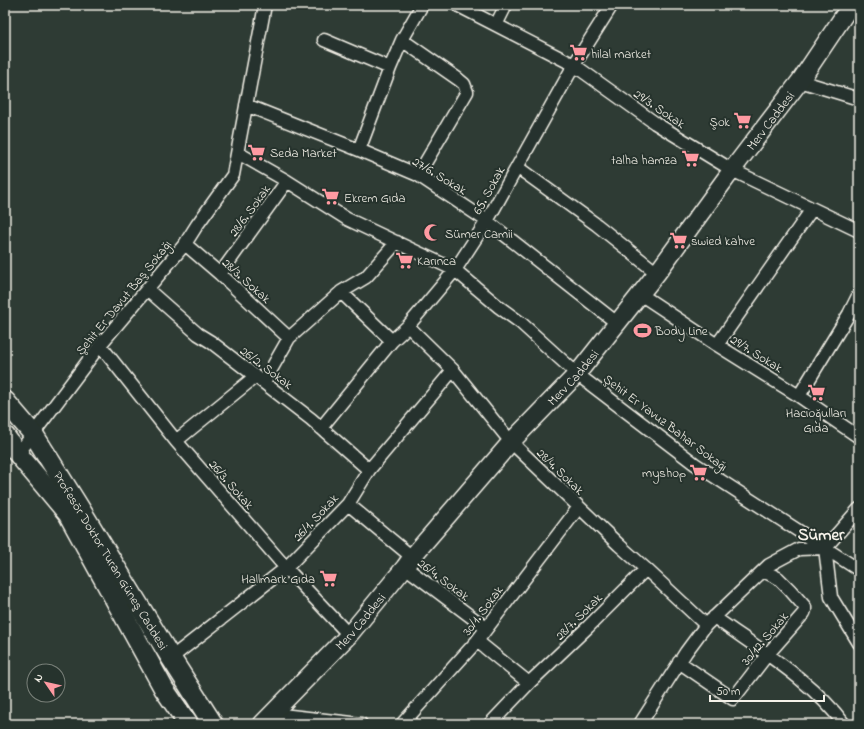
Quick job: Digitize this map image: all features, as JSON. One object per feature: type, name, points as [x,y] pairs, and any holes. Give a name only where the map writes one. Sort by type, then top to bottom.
[{"type":"main road","name":"Merv Caddesi","points":[[268,719],[349,635],[408,562],[511,442],[577,374],[657,273],[800,80],[851,5]]},
{"type":"main road","name":"Profesör Doktor Turan Güneş Caddesi","points":[[5,401],[34,435],[213,724]]},
{"type":"main road","name":"Profesör Doktor Turan Güneş Caddesi","points":[[5,436],[68,514],[164,689],[188,724]]},
{"type":"street","name":"Şehit Er Davut Baş Sokağı","points":[[18,454],[34,435],[100,345],[185,244],[233,174],[265,5]]},
{"type":"street","points":[[359,150],[402,40],[422,5]]},
{"type":"street","name":"29/3. Sokak","points":[[457,5],[574,65],[655,123],[732,170],[859,231]]},
{"type":"street","points":[[496,25],[506,5]]},
{"type":"street","name":"65. Sokak","points":[[321,428],[392,341],[408,326],[455,270],[487,221],[574,65],[612,5]]},
{"type":"street","points":[[324,40],[390,68]]},
{"type":"street","points":[[402,40],[458,79],[464,84],[467,92],[418,175]]},
{"type":"street","points":[[800,80],[859,99]]},
{"type":"street","name":"27/6. Sokak","points":[[246,105],[418,175],[487,221],[617,323]]},
{"type":"street","name":"Şehit Er Yavuz Bahar Sokağı","points":[[238,153],[287,181],[347,219],[455,270],[499,307],[521,323],[577,374],[695,464],[859,570]]},
{"type":"street","points":[[517,167],[596,225],[657,273]]},
{"type":"street","name":"28/6. Sokak","points":[[220,274],[287,181]]},
{"type":"street","points":[[717,345],[812,209]]},
{"type":"street","points":[[176,440],[260,379],[289,338],[342,292],[366,277],[397,242]]},
{"type":"street","name":"28/3. Sokak","points":[[185,244],[220,274],[289,338]]},
{"type":"street","name":"26/2. Sokak","points":[[147,289],[198,334],[211,342],[311,418],[369,470]]},
{"type":"street","points":[[342,292],[392,341]]},
{"type":"street","name":"29/7. Sokak","points":[[640,294],[859,435]]},
{"type":"street","points":[[799,396],[849,314],[859,294]]},
{"type":"street","name":"28/4. Sokak","points":[[408,326],[453,370],[511,442],[619,545],[710,621],[767,655],[794,674],[834,711],[844,724]]},
{"type":"street","name":"26/3. Sokak","points":[[100,345],[176,440],[286,568],[349,635]]},
{"type":"street","name":"26/1. Sokak","points":[[171,658],[286,568],[348,504],[369,470],[453,370]]},
{"type":"street","name":"26/4. Sokak","points":[[348,504],[408,562],[486,628]]},
{"type":"street","name":"30/1. Sokak","points":[[402,724],[477,641],[579,507]]},
{"type":"street","points":[[640,724],[679,662],[710,621],[769,565],[799,549],[825,548],[859,509]]},
{"type":"street","points":[[825,548],[831,597],[859,643]]},
{"type":"street","name":"28/7. Sokak","points":[[490,724],[529,683],[646,569]]},
{"type":"street","name":"30/12. Sokak","points":[[679,662],[733,699],[767,655],[806,610],[805,607],[778,578],[763,571]]},
{"type":"street","points":[[477,641],[529,683]]},
{"type":"street","points":[[268,719],[361,724]]},
{"type":"place","name":"hilal market","points":[[578,53]]},
{"type":"place","name":"Şok","points":[[743,121]]},
{"type":"place","name":"Seda Market","points":[[257,152]]},
{"type":"place","name":"talha hamza","points":[[690,159]]},
{"type":"place","name":"Ekrem Gıda","points":[[331,197]]},
{"type":"place","name":"Sümer Camii","points":[[432,233]]},
{"type":"place","name":"swied kahve","points":[[678,240]]},
{"type":"place","name":"Karınca","points":[[404,260]]},
{"type":"place","name":"Body Line","points":[[642,330]]},
{"type":"place","name":"Hacıoğulları Gıda","points":[[816,393]]},
{"type":"place","name":"myshop","points":[[699,472]]},
{"type":"place","name":"Hallmark Gıda","points":[[328,578]]},
{"type":"district","name":"Sümer","points":[[821,534]]}]
